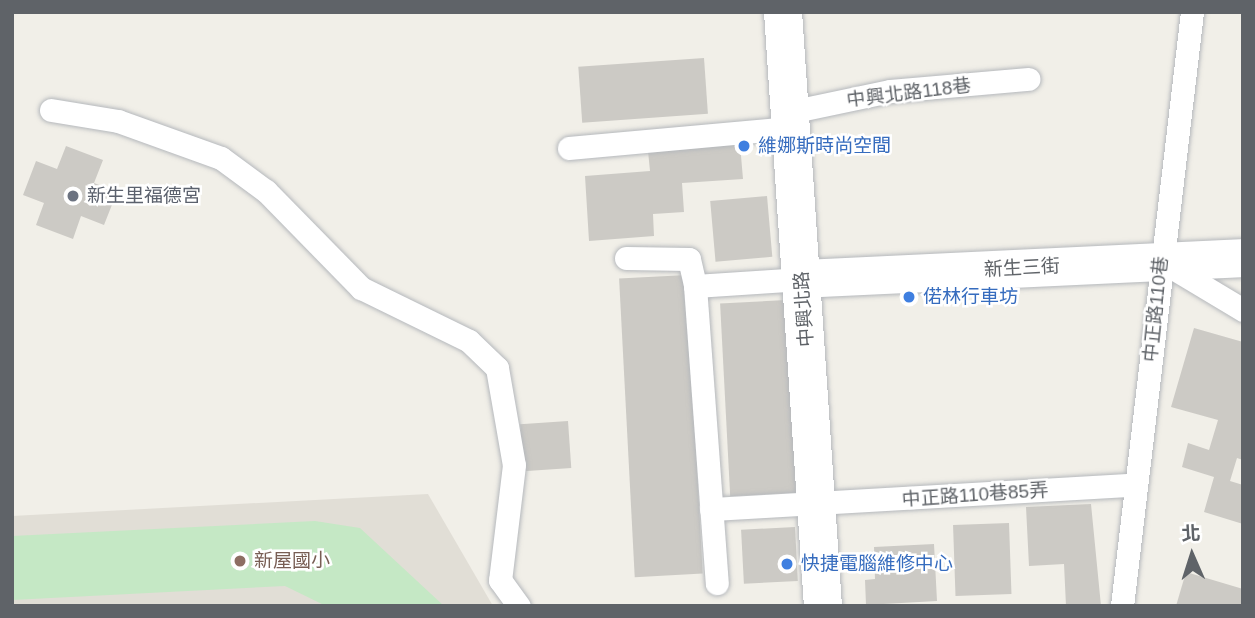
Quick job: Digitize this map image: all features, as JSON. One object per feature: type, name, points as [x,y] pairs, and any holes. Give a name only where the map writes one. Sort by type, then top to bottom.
[{"type":"street","name":"中興北路","points":[[783,12],[823,606]]},
{"type":"street","name":"新生三街","points":[[802,279],[1243,258]]},
{"type":"lane","name":"中正路110巷","points":[[1122,606],[1133,485],[1192,12]]},
{"type":"lane","name":"中興北路118巷","points":[[569,148],[790,120],[890,91],[1028,79]]},
{"type":"lane","points":[[51,110],[118,121],[221,158],[266,191],[361,288],[469,341],[497,368],[514,465],[500,580],[519,606]]},
{"type":"lane","points":[[626,258],[689,259],[695,286],[717,583]]},
{"type":"lane","points":[[1161,260],[1243,310]]},
{"type":"lane","points":[[695,286],[802,279]]},
{"type":"lane","name":"中正路110巷85弄","points":[[711,509],[1133,485]]},
{"type":"shaded area","name":"新屋國小","points":[[428,494],[493,606],[12,606],[12,516]]},
{"type":"green space","points":[[315,521],[360,528],[444,606],[326,606],[285,586],[12,600],[12,536]]},
{"type":"building","points":[[704,58],[708,114],[582,123],[578,67]]},
{"type":"building","points":[[740,144],[743,179],[682,183],[684,212],[653,214],[654,236],[589,241],[585,176],[650,171],[648,151]]},
{"type":"building","points":[[66,146],[103,160],[94,183],[117,192],[104,225],[81,216],[73,239],[36,225],[44,203],[23,195],[36,161],[57,169]]},
{"type":"building","points":[[767,196],[772,257],[716,262],[710,201]]},
{"type":"building","points":[[687,275],[703,574],[635,577],[619,279]]},
{"type":"building","points":[[786,300],[796,493],[730,496],[720,303]]},
{"type":"building","points":[[1194,328],[1243,342],[1243,460],[1237,458],[1230,481],[1243,485],[1243,524],[1204,512],[1214,477],[1182,467],[1188,443],[1209,450],[1218,420],[1171,407]]},
{"type":"building","points":[[568,421],[571,468],[523,471],[520,424]]},
{"type":"building","points":[[1091,504],[1101,606],[1066,606],[1064,564],[1029,566],[1026,507]]},
{"type":"building","points":[[1009,523],[1011,594],[956,596],[953,525]]},
{"type":"building","points":[[795,527],[798,581],[744,584],[741,530]]},
{"type":"building","points":[[934,544],[937,601],[866,605],[865,580],[875,579],[874,547]]},
{"type":"building","points":[[1186,572],[1243,589],[1243,606],[1176,606]]},
{"type":"place","name":"維娜斯時尚空間","points":[[744,146]]},
{"type":"place","name":"新生里福德宮","points":[[73,196]]},
{"type":"place","name":"偌林行車坊","points":[[909,297]]},
{"type":"place","name":"新屋國小","points":[[240,561]]},
{"type":"place","name":"快捷電腦維修中心","points":[[787,564]]}]
